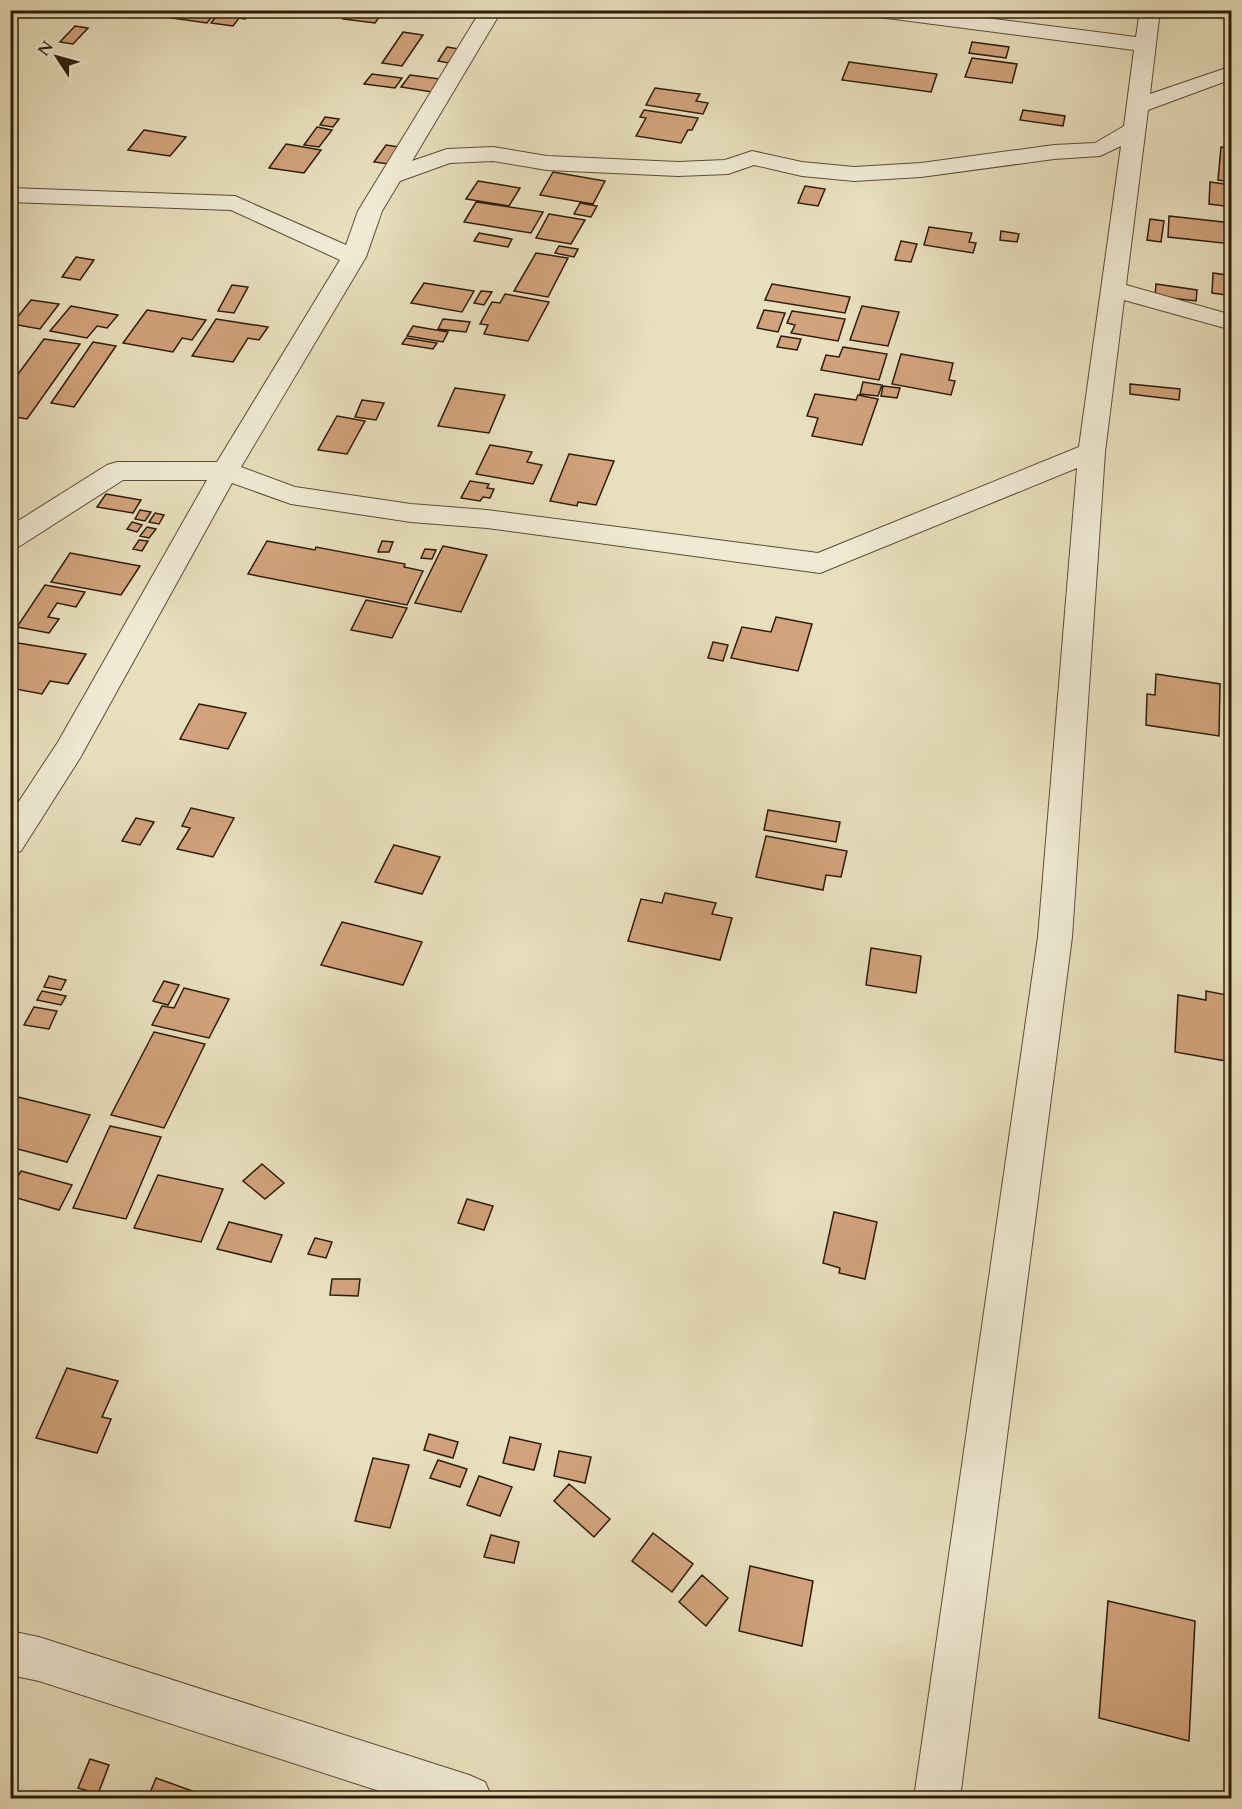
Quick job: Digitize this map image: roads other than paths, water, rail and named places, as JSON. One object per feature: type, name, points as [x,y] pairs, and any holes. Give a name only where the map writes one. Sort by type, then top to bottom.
[{"type":"street","points":[[10,842],[69,750],[243,439],[354,257],[370,211],[492,10]]},
{"type":"street","points":[[871,10],[1146,45]]},
{"type":"street","points":[[937,1798],[1055,938],[1092,452],[1150,10]]},
{"type":"street","points":[[391,176],[447,156],[493,154],[548,163],[658,168],[728,167],[752,158],[802,169],[854,174],[921,171],[1054,152],[1100,149],[1136,118],[1232,72]]},
{"type":"street","points":[[10,195],[235,203],[354,257]]},
{"type":"street","points":[[1113,289],[1232,323]]},
{"type":"street","points":[[10,539],[117,471],[226,471],[291,495],[411,513],[487,519],[820,563],[1092,452]]},
{"type":"street","points":[[10,1653],[39,1659],[469,1798]]}]
